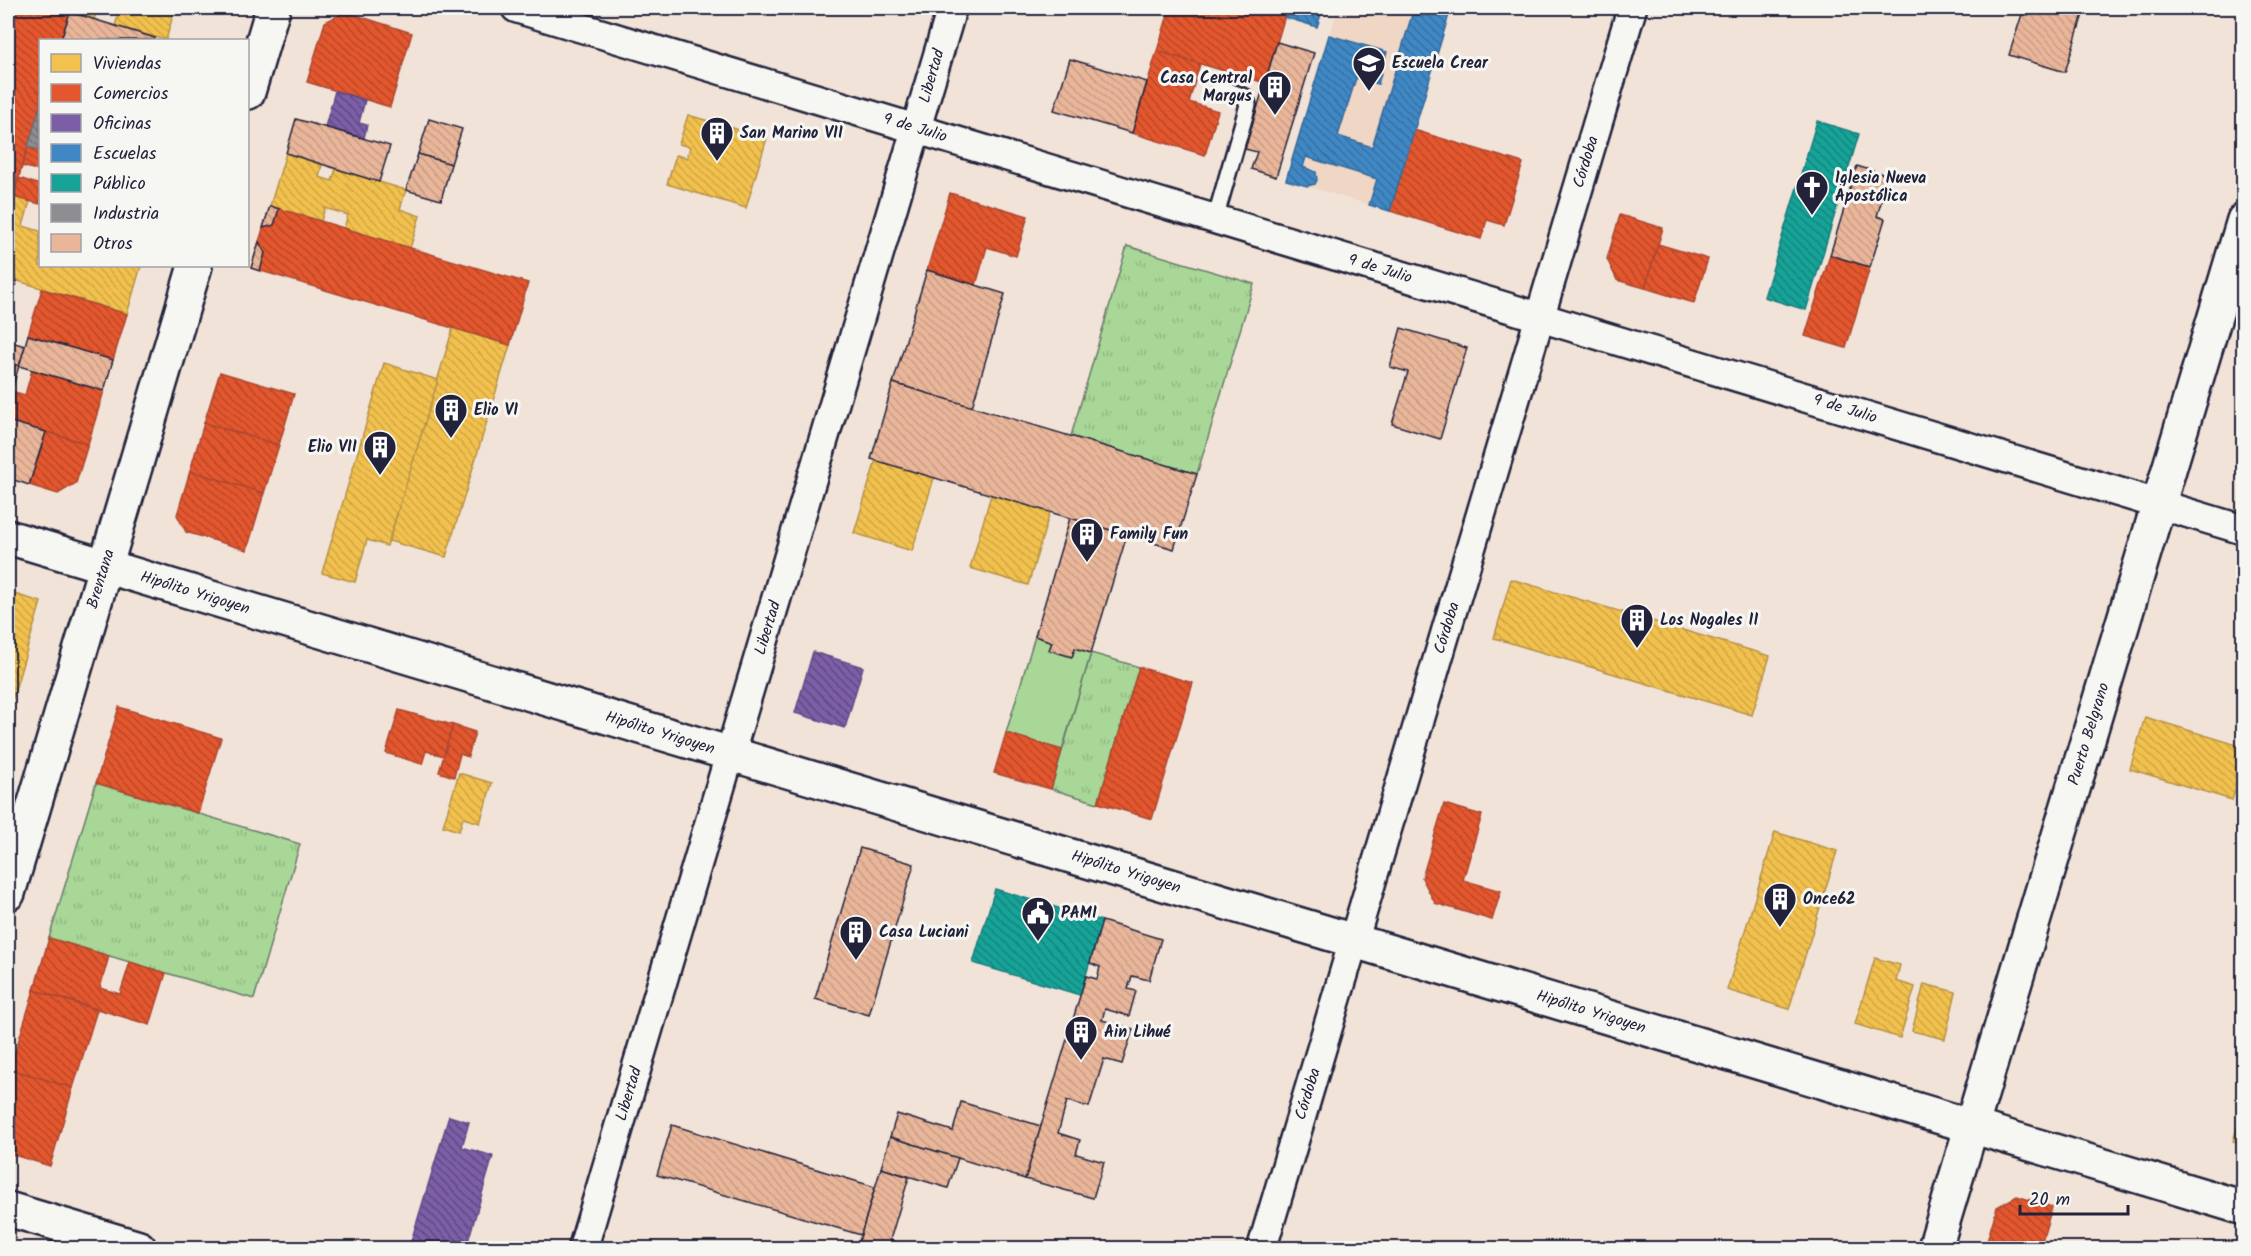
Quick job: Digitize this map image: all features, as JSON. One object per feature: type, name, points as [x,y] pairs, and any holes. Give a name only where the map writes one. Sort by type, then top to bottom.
[{"type":"street","points":[[249,89],[273,8]]},
{"type":"street","name":"9 de Julio","points":[[516,8],[2244,530]]},
{"type":"street","name":"Libertad","points":[[583,1248],[952,8]]},
{"type":"street","name":"Córdoba","points":[[1262,1248],[1632,8]]},
{"type":"street","name":"Puerto Belgrano","points":[[1935,1248],[2244,220]]},
{"type":"street","name":"Brentana","points":[[8,889],[195,267]]},
{"type":"street","name":"Hipólito Yrigoyen","points":[[8,537],[2244,1208]]},
{"type":"street","points":[[8,1209],[139,1248]]},
{"type":"lane","points":[[1215,219],[1248,105],[1245,97],[1220,88]]},
{"type":"shaded area","name":"Escuela Crear","points":[[1338,8],[1451,8],[1390,211],[1286,180]]},
{"type":"green space","points":[[1127,246],[1254,284],[1197,474],[1071,436]]},
{"type":"green space","points":[[1035,636],[1052,642],[1050,650],[1072,657],[1075,648],[1091,653],[1062,750],[1006,733]]},
{"type":"green space","points":[[1091,653],[1139,667],[1098,803],[1051,789]]},
{"type":"green space","points":[[96,783],[300,844],[254,999],[49,938]]},
{"type":"building: Viviendas","points":[[71,8],[97,8],[94,20],[70,12]]},
{"type":"building: Viviendas","points":[[120,8],[175,8],[166,39],[115,26]]},
{"type":"building: Viviendas","name":"San Marino VII","points":[[688,115],[767,138],[746,208],[667,184],[676,155],[687,158],[690,147],[679,144]]},
{"type":"building: Viviendas","points":[[286,153],[322,165],[319,177],[332,181],[336,169],[406,190],[400,209],[420,216],[410,248],[344,228],[348,215],[325,208],[321,221],[270,206]]},
{"type":"building: Viviendas","points":[[13,197],[30,201],[23,226],[39,231],[39,267],[141,267],[127,314],[8,278],[8,216]]},
{"type":"building: Viviendas","name":"Elio VI","points":[[453,328],[510,345],[446,557],[389,541]]},
{"type":"building: Viviendas","name":"Elio VII","points":[[384,363],[438,380],[387,546],[367,540],[355,582],[322,573]]},
{"type":"building: Viviendas","points":[[876,460],[934,478],[912,551],[854,533]]},
{"type":"building: Viviendas","points":[[991,495],[1050,512],[1028,585],[970,568]]},
{"type":"building: Viviendas","name":"Los Nogales II","points":[[1511,579],[1770,656],[1752,715],[1494,638]]},
{"type":"building: Viviendas","points":[[8,592],[41,602],[8,714]]},
{"type":"building: Viviendas","points":[[2145,717],[2244,747],[2244,763],[2232,800],[2130,769]]},
{"type":"building: Viviendas","points":[[459,773],[492,783],[480,823],[463,818],[459,831],[443,826]]},
{"type":"building: Viviendas","name":"Once62","points":[[1775,832],[1837,851],[1789,1009],[1727,990]]},
{"type":"building: Viviendas","points":[[1875,958],[1900,965],[1896,981],[1915,987],[1900,1038],[1855,1024]]},
{"type":"building: Viviendas","points":[[1924,984],[1956,992],[1945,1039],[1912,1031]]},
{"type":"building: Viviendas","points":[[2244,1106],[2244,1144],[2233,1141]]},
{"type":"building: Comercios","points":[[8,8],[53,8],[70,12],[61,39],[39,39],[39,109],[13,197],[8,195]]},
{"type":"building: Comercios","points":[[1170,8],[1287,9],[1265,83],[1157,51]]},
{"type":"building: Comercios","points":[[346,12],[412,33],[390,107],[307,82],[325,22]]},
{"type":"building: Comercios","points":[[1157,51],[1200,64],[1189,102],[1218,111],[1205,155],[1132,133]]},
{"type":"building: Comercios","points":[[1414,130],[1523,163],[1504,225],[1487,220],[1481,239],[1390,211]]},
{"type":"building: Comercios","points":[[28,147],[39,150],[39,171],[22,166]]},
{"type":"building: Comercios","points":[[19,178],[39,185],[39,204],[13,197]]},
{"type":"building: Comercios","points":[[950,193],[1028,216],[1016,256],[987,247],[976,285],[927,270]]},
{"type":"building: Comercios","points":[[270,206],[528,283],[510,345],[251,268]]},
{"type":"building: Comercios","points":[[1620,215],[1663,228],[1645,288],[1617,280],[1607,259]]},
{"type":"building: Comercios","points":[[1658,244],[1708,259],[1694,303],[1645,288]]},
{"type":"building: Comercios","points":[[1830,255],[1870,267],[1846,348],[1805,336]]},
{"type":"building: Comercios","points":[[42,289],[127,314],[113,360],[28,335]]},
{"type":"building: Comercios","points":[[32,370],[104,391],[88,444],[8,421],[8,402],[11,391],[25,395]]},
{"type":"building: Comercios","points":[[220,372],[294,394],[279,445],[204,423]]},
{"type":"building: Comercios","points":[[204,423],[279,445],[264,493],[190,471]]},
{"type":"building: Comercios","points":[[46,432],[88,444],[76,483],[58,494],[29,485]]},
{"type":"building: Comercios","points":[[190,471],[264,493],[247,550],[186,532],[177,515]]},
{"type":"building: Comercios","points":[[1139,667],[1193,683],[1152,819],[1098,803]]},
{"type":"building: Comercios","points":[[119,707],[221,738],[198,813],[96,783]]},
{"type":"building: Comercios","points":[[399,710],[453,725],[444,756],[426,751],[422,764],[386,753]]},
{"type":"building: Comercios","points":[[453,725],[475,732],[468,757],[460,754],[454,777],[439,772]]},
{"type":"building: Comercios","points":[[1006,733],[1062,750],[1051,789],[994,773]]},
{"type":"building: Comercios","points":[[1444,804],[1482,815],[1463,880],[1501,891],[1492,920],[1435,903],[1422,878]]},
{"type":"building: Comercios","points":[[49,938],[109,956],[100,988],[120,994],[130,962],[166,973],[150,1025],[34,990]]},
{"type":"building: Comercios","points":[[34,990],[97,1010],[73,1088],[10,1069]]},
{"type":"building: Comercios","points":[[10,1069],[73,1088],[50,1166],[10,1154],[8,1149],[8,1077]]},
{"type":"building: Comercios","points":[[2017,1196],[2052,1207],[2040,1248],[1985,1248],[1997,1207]]},
{"type":"building: Oficinas","points":[[335,91],[365,100],[359,123],[367,125],[364,138],[325,127]]},
{"type":"building: Oficinas","points":[[813,652],[863,667],[845,728],[795,713]]},
{"type":"building: Oficinas","points":[[449,1116],[469,1122],[462,1147],[493,1156],[466,1248],[409,1248]]},
{"type":"building: Escuelas","points":[[1288,8],[1323,8],[1317,27],[1284,17]]},
{"type":"building: Escuelas","name":"Escuela Crear","points":[[1414,8],[1451,8],[1390,211],[1369,205],[1377,179],[1306,157],[1303,167],[1316,172],[1315,184],[1307,186],[1286,180],[1329,35],[1387,52],[1378,84],[1356,78],[1338,136],[1372,147]]},
{"type":"building: Público","name":"Iglesia Nueva Apostólica","points":[[1817,121],[1859,134],[1806,310],[1764,297]]},
{"type":"building: Público","name":"PAMI","points":[[995,889],[1102,921],[1080,995],[973,963]]},
{"type":"building: Industria","points":[[39,109],[39,150],[28,147]]},
{"type":"building: Otros","points":[[2024,8],[2085,8],[2065,72],[2009,55]]},
{"type":"building: Otros","points":[[70,12],[155,38],[154,39],[61,39]]},
{"type":"building: Otros","name":"Casa Central Margus","points":[[1277,42],[1314,53],[1276,177],[1251,169],[1257,152],[1245,149]]},
{"type":"building: Otros","points":[[1070,59],[1147,82],[1132,133],[1054,110]]},
{"type":"building: Otros","points":[[296,119],[390,146],[379,182],[286,153]]},
{"type":"building: Otros","points":[[429,119],[462,129],[451,164],[418,154]]},
{"type":"building: Otros","points":[[418,154],[451,164],[441,200],[406,190]]},
{"type":"building: Otros","points":[[1857,166],[1889,176],[1877,216],[1885,219],[1870,267],[1830,255]]},
{"type":"building: Otros","points":[[270,206],[279,209],[274,225],[263,228]]},
{"type":"building: Otros","points":[[259,242],[265,253],[260,271],[251,268]]},
{"type":"building: Otros","points":[[927,270],[1005,294],[972,407],[893,383]]},
{"type":"building: Otros","points":[[8,278],[17,281],[8,312]]},
{"type":"building: Otros","points":[[1401,328],[1467,348],[1440,439],[1392,424],[1408,372],[1390,367]]},
{"type":"building: Otros","points":[[28,335],[113,360],[104,391],[19,366]]},
{"type":"building: Otros","points":[[8,341],[25,346],[19,366],[8,362]]},
{"type":"building: Otros","points":[[8,362],[19,366],[8,402]]},
{"type":"building: Otros","points":[[893,383],[1197,474],[1174,549],[871,459]]},
{"type":"building: Otros","points":[[8,421],[46,432],[29,485],[8,478]]},
{"type":"building: Otros","name":"Family Fun","points":[[1070,518],[1127,535],[1091,653],[1075,648],[1072,657],[1049,650],[1052,642],[1035,636]]},
{"type":"building: Otros","name":"Casa Luciani","points":[[860,848],[914,864],[869,1015],[815,999]]},
{"type":"building: Otros","name":"Ain Lihué","points":[[1102,921],[1161,939],[1149,980],[1132,976],[1128,989],[1136,991],[1129,1016],[1105,1009],[1102,1020],[1133,1029],[1122,1064],[1104,1059],[1089,1107],[1067,1101],[1058,1133],[1080,1140],[1076,1154],[1104,1162],[1093,1198],[1025,1179],[1086,976],[1097,979],[1100,967],[1090,963]]},
{"type":"building: Otros","points":[[961,1102],[1041,1126],[1025,1179],[890,1137],[897,1114],[953,1131]]},
{"type":"building: Otros","points":[[672,1125],[875,1187],[861,1235],[657,1175]]},
{"type":"building: Otros","points":[[890,1137],[958,1158],[948,1188],[881,1168]]},
{"type":"building: Otros","points":[[881,1168],[909,1177],[890,1240],[899,1243],[897,1248],[857,1248]]},
{"type":"place","name":"Escuela Crear","points":[[1369,92]]},
{"type":"place","name":"Casa Central Margus","points":[[1275,116]]},
{"type":"place","name":"San Marino VII","points":[[717,162]]},
{"type":"place","name":"Iglesia Nueva Apostólica","points":[[1812,216]]},
{"type":"place","name":"Elio VI","points":[[451,439]]},
{"type":"place","name":"Elio VII","points":[[380,476]]},
{"type":"place","name":"Family Fun","points":[[1087,563]]},
{"type":"place","name":"Los Nogales II","points":[[1637,649]]},
{"type":"place","name":"Once62","points":[[1780,928]]},
{"type":"place","name":"PAMI","points":[[1038,942]]},
{"type":"place","name":"Casa Luciani","points":[[856,961]]},
{"type":"place","name":"Ain Lihué","points":[[1081,1061]]}]
